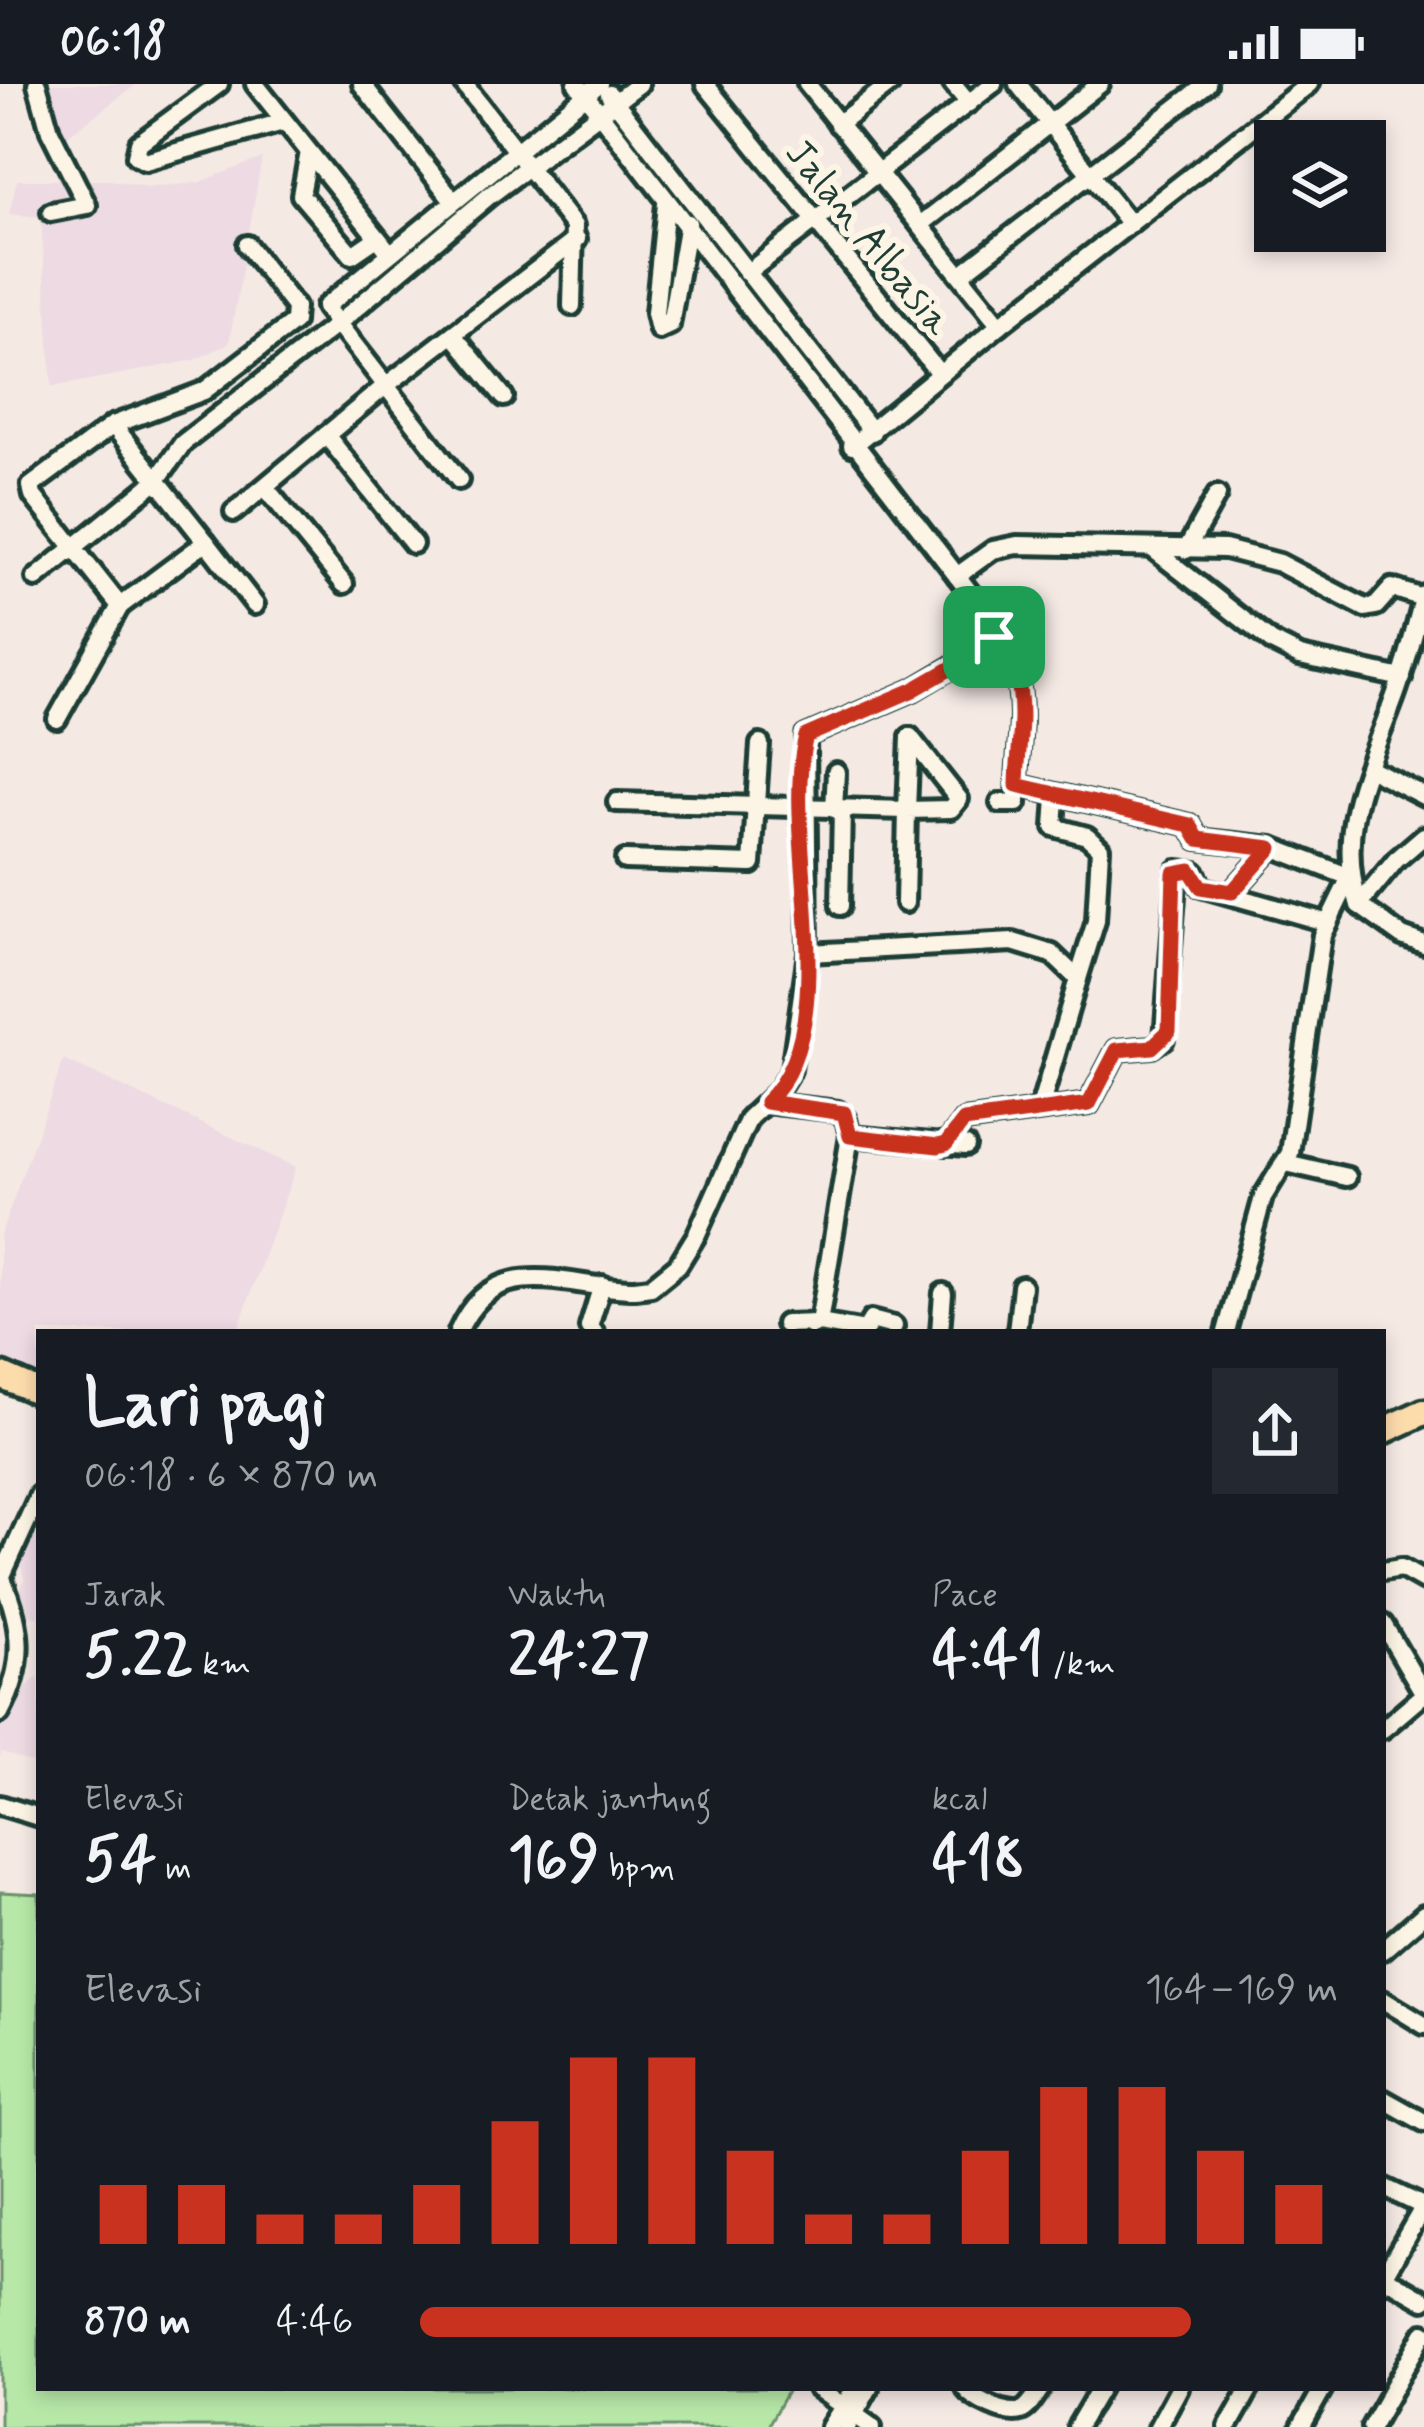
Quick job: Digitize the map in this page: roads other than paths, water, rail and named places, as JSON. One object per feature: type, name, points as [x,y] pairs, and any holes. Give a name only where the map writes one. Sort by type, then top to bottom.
[{"type":"main road","points":[[0,1375],[36,1391]]},
{"type":"main road","points":[[1386,1430],[1424,1412]]},
{"type":"street","points":[[37,84],[50,131],[87,205],[51,212]]},
{"type":"street","points":[[219,84],[139,143],[136,156],[145,160],[283,122]]},
{"type":"street","points":[[255,84],[383,245]]},
{"type":"street","points":[[362,84],[452,199]]},
{"type":"street","points":[[464,84],[574,226],[572,306]]},
{"type":"street","points":[[36,578],[156,482],[183,443],[598,95],[639,84]]},
{"type":"street","name":"Jalan Albasia","points":[[706,84],[939,373]]},
{"type":"street","points":[[808,84],[1000,325]]},
{"type":"street","points":[[838,124],[890,84]]},
{"type":"street","points":[[953,84],[969,104]]},
{"type":"street","points":[[747,273],[993,84]]},
{"type":"street","points":[[1018,84],[1130,224]]},
{"type":"street","points":[[920,225],[1100,84]]},
{"type":"street","points":[[961,274],[1207,84]]},
{"type":"street","points":[[852,446],[1309,84]]},
{"type":"street","points":[[598,95],[666,204],[988,616],[994,637],[1021,681],[1024,703],[1017,803],[1000,803]]},
{"type":"street","points":[[598,95],[697,207],[872,432]]},
{"type":"street","points":[[309,152],[302,195],[318,218],[352,255],[383,245]]},
{"type":"street","points":[[459,480],[330,318],[328,302],[383,245],[523,157]]},
{"type":"street","points":[[666,204],[655,313],[659,330],[670,325],[686,226],[697,207]]},
{"type":"street","points":[[234,512],[384,387],[577,239]]},
{"type":"street","points":[[120,607],[33,496],[31,486],[113,425],[205,392],[297,318],[295,307],[247,245]]},
{"type":"street","points":[[454,337],[503,397]]},
{"type":"street","points":[[113,425],[255,605]]},
{"type":"street","points":[[326,435],[413,544]]},
{"type":"street","points":[[265,487],[344,584]]},
{"type":"street","points":[[1186,550],[1217,495]]},
{"type":"street","points":[[57,718],[120,607],[206,542]]},
{"type":"street","points":[[957,576],[1004,547],[1076,543],[1225,549],[1279,563],[1365,608],[1376,607],[1392,588],[1424,597],[1402,678],[1352,810],[1350,877],[1359,905],[1402,937],[1424,944]]},
{"type":"street","points":[[1153,549],[1271,642],[1300,656],[1402,678]]},
{"type":"street","points":[[460,1329],[477,1303],[514,1280],[651,1287],[677,1265],[698,1234],[736,1139],[791,1070],[808,953],[803,744],[811,730],[913,690],[983,650],[994,637]]},
{"type":"street","points":[[617,802],[838,809],[907,810],[951,809],[959,799],[909,736],[907,810],[905,903]]},
{"type":"street","points":[[625,860],[752,864],[760,744]]},
{"type":"street","points":[[1369,769],[1424,796]]},
{"type":"street","points":[[836,772],[840,906]]},
{"type":"street","points":[[1017,785],[1190,825],[1198,839],[1271,848],[1350,877]]},
{"type":"street","points":[[1040,1108],[1096,921],[1100,848],[1087,836],[1054,827],[1056,797]]},
{"type":"street","points":[[1359,905],[1396,860],[1424,836]]},
{"type":"street","points":[[1232,892],[1271,848]]},
{"type":"street","points":[[946,1144],[964,1121],[1089,1104],[1117,1050],[1152,1047],[1169,1031],[1174,873],[1190,870],[1201,887],[1232,892],[1263,906],[1325,922]]},
{"type":"street","points":[[1227,1329],[1263,1197],[1286,1163],[1325,922],[1350,877]]},
{"type":"street","points":[[808,953],[1012,942],[1052,954],[1078,979]]},
{"type":"street","points":[[766,1102],[844,1113],[850,1136],[814,1327],[784,1324]]},
{"type":"street","points":[[850,1136],[966,1146]]},
{"type":"street","points":[[1286,1163],[1347,1177]]},
{"type":"street","points":[[591,1329],[602,1285]]},
{"type":"street","points":[[1017,1329],[1022,1286]]},
{"type":"street","points":[[940,1329],[943,1293]]},
{"type":"street","points":[[864,1329],[871,1320],[894,1326]]},
{"type":"street","points":[[0,1713],[18,1675],[22,1645],[1,1579],[36,1502]]},
{"type":"street","points":[[1386,1570],[1401,1568],[1424,1581]]},
{"type":"street","points":[[1386,1629],[1424,1694],[1386,1726]]},
{"type":"street","points":[[0,1805],[36,1816]]},
{"type":"street","points":[[1386,1948],[1422,1919]]},
{"type":"street","points":[[1386,2002],[1424,2025]]},
{"type":"street","points":[[1386,2101],[1424,2122]]},
{"type":"street","points":[[1386,2188],[1424,2206],[1386,2275]]},
{"type":"street","points":[[1386,2280],[1424,2300]]},
{"type":"street","points":[[1371,2427],[1424,2333]]},
{"type":"street","points":[[820,2391],[849,2416],[872,2427]]},
{"type":"street","points":[[830,2427],[849,2416],[867,2391]]},
{"type":"street","points":[[968,2391],[1014,2412],[1027,2408],[1039,2391]]},
{"type":"street","points":[[1077,2427],[1098,2391]]},
{"type":"street","points":[[1158,2427],[1177,2391]]},
{"type":"street","points":[[1228,2427],[1248,2391]]},
{"type":"street","points":[[1301,2427],[1321,2391]]},
{"type":"waterway","points":[[382,271],[621,84]]}]
